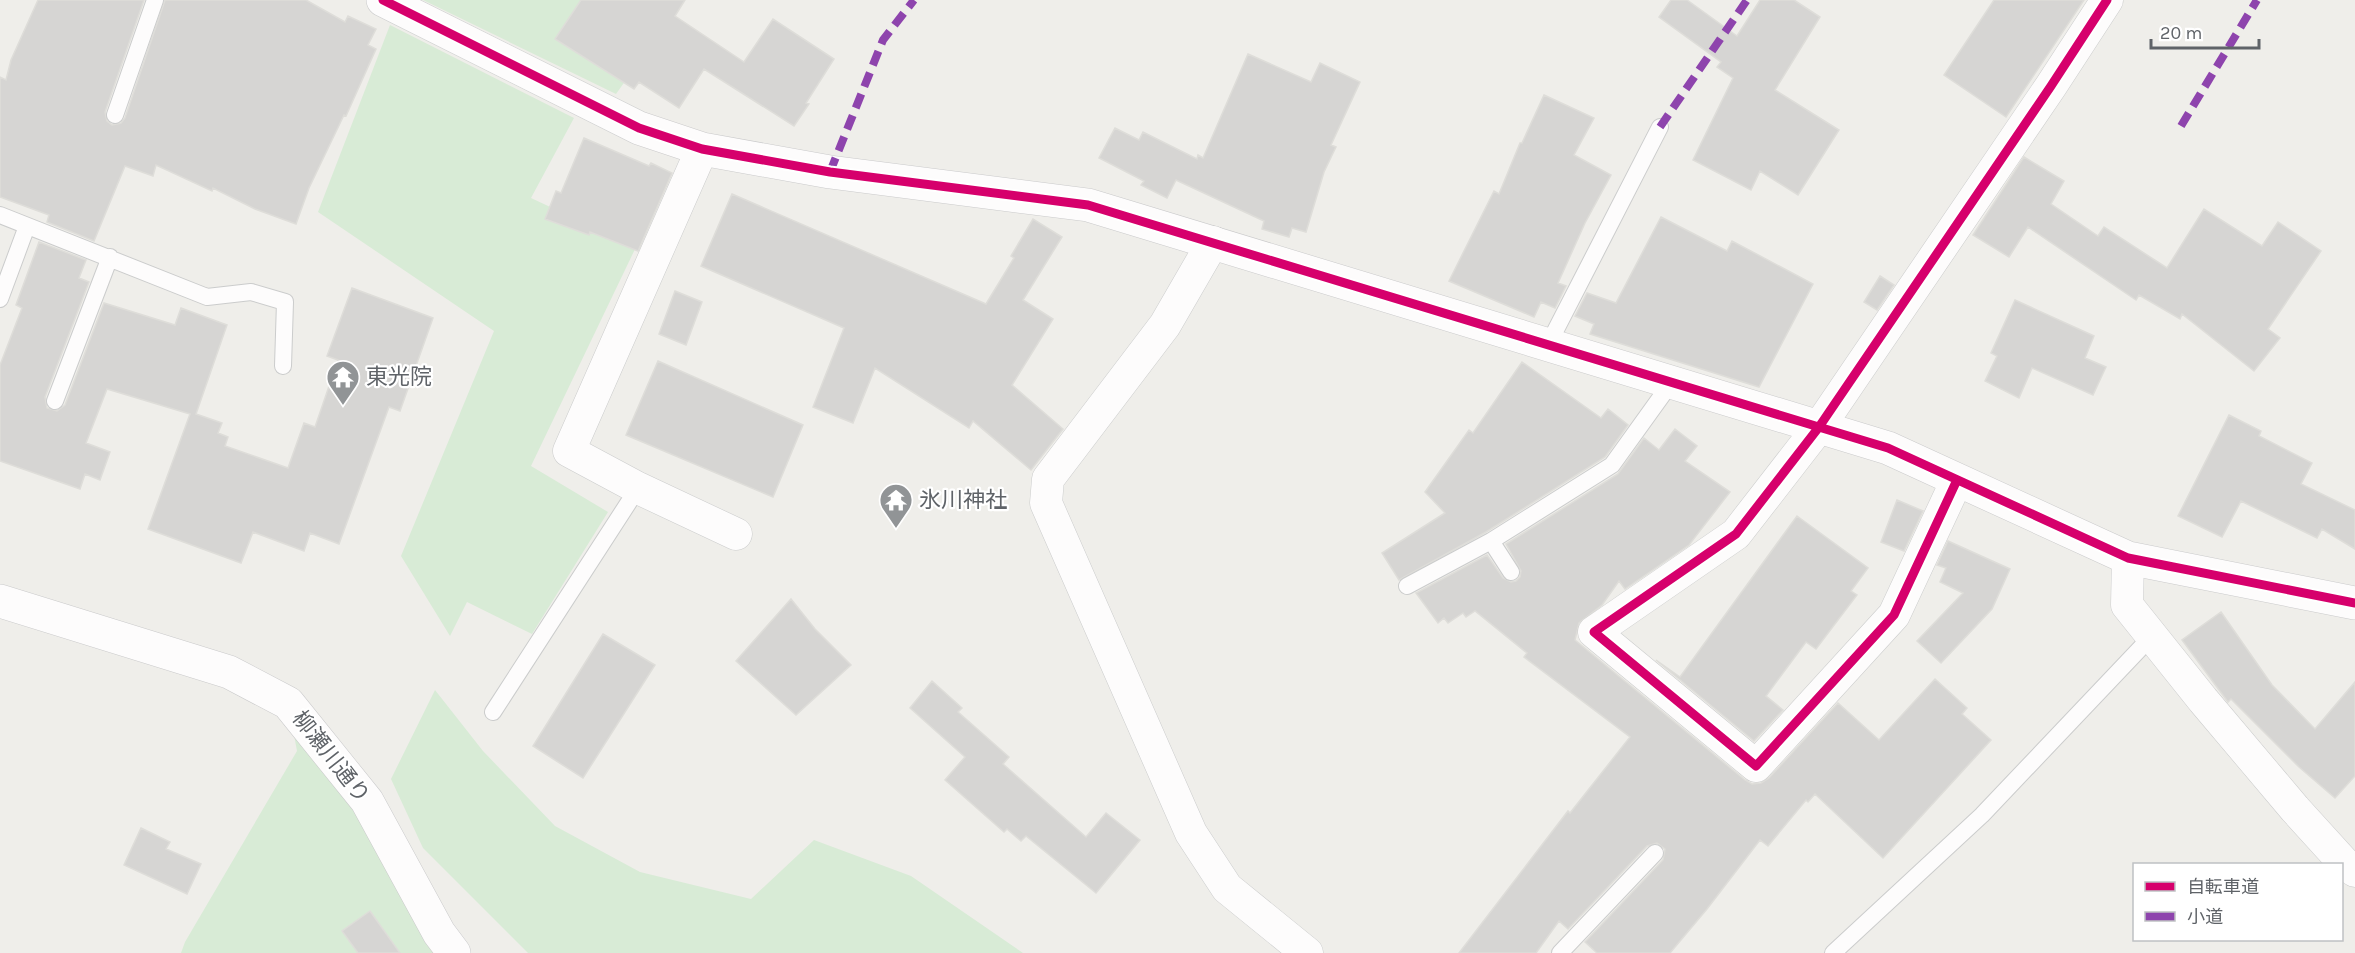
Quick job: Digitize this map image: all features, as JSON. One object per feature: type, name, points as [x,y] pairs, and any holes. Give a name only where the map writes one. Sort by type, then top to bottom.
[{"type":"street","points":[[383,0],[639,128],[702,149],[830,172],[1088,206],[1888,448],[2128,558],[2355,603]]},
{"type":"street","points":[[1957,480],[1894,615],[1756,766],[1594,632],[1736,534],[1819,427],[2108,0]]},
{"type":"street","points":[[702,149],[569,451],[638,488],[736,534]]},
{"type":"street","points":[[1213,242],[1165,325],[1048,479],[1046,503],[1191,833],[1227,888],[1307,953]]},
{"type":"street","points":[[2128,558],[2127,604],[2287,800],[2344,863],[2355,872]]},
{"type":"street","name":"柳瀬川通り","points":[[0,601],[229,672],[288,703],[367,801],[439,933],[454,953]]},
{"type":"lane","points":[[115,115],[155,0]]},
{"type":"lane","points":[[1548,345],[1659,127]]},
{"type":"lane","points":[[0,215],[207,297],[251,292],[285,302],[283,366]]},
{"type":"lane","points":[[0,299],[27,226]]},
{"type":"lane","points":[[55,401],[110,258]]},
{"type":"lane","points":[[1407,586],[1491,541],[1612,465],[1671,383]]},
{"type":"lane","points":[[493,712],[638,488]]},
{"type":"lane","points":[[1491,541],[1511,572]]},
{"type":"lane","points":[[1833,953],[1982,815],[2152,636]]},
{"type":"lane","points":[[1560,953],[1655,853]]},
{"type":"green space","points":[[423,0],[683,0],[616,94]]},
{"type":"green space","points":[[390,25],[574,118],[531,198],[636,247],[531,466],[608,512],[532,634],[467,602],[450,636],[401,556],[494,331],[318,212]]},
{"type":"green space","points":[[435,690],[483,751],[555,826],[640,872],[751,899],[814,840],[911,876],[1023,953],[528,953],[423,848],[391,779]]},
{"type":"green space","points":[[288,703],[454,953],[181,953],[185,942],[297,751]]},
{"type":"building","points":[[38,0],[144,0],[105,112],[107,121],[112,125],[121,123],[125,118],[165,0],[306,0],[345,22],[348,16],[376,29],[368,45],[376,49],[346,116],[344,115],[309,188],[296,224],[255,209],[213,188],[212,191],[156,165],[153,176],[125,166],[94,241],[47,222],[49,215],[0,197],[0,77],[6,80],[11,60]]},
{"type":"building","points":[[581,0],[685,0],[675,16],[744,62],[773,19],[834,59],[794,126],[704,69],[679,108],[639,82],[634,89],[555,39]]},
{"type":"building","points":[[1671,0],[1687,0],[1737,36],[1760,0],[1794,0],[1820,17],[1775,90],[1839,130],[1798,195],[1760,171],[1751,190],[1693,160],[1733,78],[1717,67],[1721,62],[1659,17]]},
{"type":"building","points":[[1994,0],[2084,0],[2006,117],[1944,75]]},
{"type":"building","points":[[1248,54],[1311,82],[1320,63],[1360,82],[1331,145],[1336,147],[1324,172],[1306,232],[1292,228],[1289,237],[1262,229],[1264,221],[1176,180],[1167,198],[1141,185],[1144,181],[1099,158],[1115,128],[1139,140],[1143,132],[1197,159],[1198,155],[1203,158]]},
{"type":"building","points":[[1544,95],[1594,118],[1574,155],[1611,175],[1585,223],[1558,283],[1566,286],[1555,308],[1541,302],[1534,317],[1449,281],[1494,191],[1499,194],[1520,143]]},
{"type":"building","points":[[584,138],[649,166],[651,163],[672,173],[638,251],[590,232],[589,235],[545,219],[556,191],[561,193]]},
{"type":"building","points":[[2024,157],[2064,181],[2051,204],[2098,236],[2104,227],[2167,268],[2204,209],[2262,246],[2278,222],[2321,251],[2268,329],[2280,338],[2254,371],[2182,314],[2180,319],[2139,295],[2136,300],[2028,227],[2009,257],[1973,235]]},
{"type":"building","points":[[732,194],[986,304],[1014,258],[1011,256],[1033,219],[1062,237],[1023,300],[1053,319],[1012,385],[1063,429],[1031,470],[973,421],[969,428],[875,368],[853,423],[813,407],[844,328],[701,266]]},
{"type":"building","points":[[1661,217],[1727,251],[1732,241],[1813,284],[1759,387],[1590,334],[1594,324],[1575,316],[1587,293],[1616,303]]},
{"type":"building","points":[[39,242],[86,260],[79,278],[89,282],[45,397],[47,408],[57,411],[65,405],[104,303],[175,325],[181,308],[227,325],[196,414],[222,423],[218,433],[228,437],[225,446],[288,468],[304,423],[315,427],[338,360],[327,356],[352,288],[433,318],[400,411],[389,407],[339,544],[310,533],[304,551],[253,532],[241,563],[148,529],[190,414],[107,389],[86,443],[110,452],[100,480],[85,474],[80,489],[0,461],[0,365],[22,308],[16,305]]},
{"type":"building","points":[[1880,276],[1894,285],[1877,310],[1864,302]]},
{"type":"building","points":[[675,291],[702,302],[686,345],[659,334]]},
{"type":"building","points":[[2015,300],[2094,336],[2085,358],[2106,367],[2093,395],[2032,368],[2019,398],[1985,381],[1997,356],[1991,353]]},
{"type":"building","points":[[658,361],[803,425],[773,497],[626,435]]},
{"type":"building","points":[[1522,362],[1601,418],[1608,409],[1628,425],[1605,457],[1486,532],[1399,580],[1382,553],[1445,513],[1425,492],[1469,430],[1473,433]]},
{"type":"building","points":[[2229,415],[2261,431],[2259,436],[2312,463],[2301,484],[2355,510],[2355,549],[2322,529],[2317,538],[2241,501],[2222,537],[2178,516]]},
{"type":"building","points":[[1675,429],[1697,446],[1685,461],[1730,492],[1689,545],[1625,589],[1619,581],[1602,605],[1579,623],[1575,640],[1752,784],[1761,783],[1769,778],[1838,703],[1879,740],[1935,679],[1967,708],[1962,714],[1991,740],[1883,858],[1815,794],[1808,802],[1806,800],[1768,846],[1760,840],[1670,953],[1597,953],[1585,942],[1663,860],[1665,849],[1657,843],[1647,846],[1568,929],[1559,921],[1536,953],[1459,953],[1568,811],[1570,813],[1630,737],[1524,657],[1527,653],[1475,611],[1466,617],[1463,613],[1448,623],[1444,618],[1438,623],[1416,593],[1487,555],[1503,578],[1511,582],[1516,581],[1521,571],[1506,544],[1618,474],[1644,438],[1659,450]]},
{"type":"building","points":[[1897,500],[1923,511],[1904,551],[1881,542]]},
{"type":"building","points":[[1797,516],[1868,568],[1851,591],[1857,595],[1816,649],[1806,642],[1766,696],[1783,710],[1754,741],[1656,660],[1680,677]]},
{"type":"building","points":[[1948,541],[2010,569],[1992,609],[1941,663],[1917,641],[1963,593],[1940,582],[1946,568],[1937,565]]},
{"type":"building","points":[[791,599],[815,629],[851,665],[796,715],[736,661]]},
{"type":"building","points":[[2221,612],[2272,685],[2315,729],[2355,682],[2355,776],[2335,798],[2299,767],[2231,699],[2228,702],[2182,640]]},
{"type":"building","points":[[603,634],[655,665],[583,778],[533,746]]},
{"type":"building","points":[[932,681],[962,708],[958,712],[1009,757],[1003,764],[1086,837],[1106,813],[1140,840],[1096,893],[1026,836],[1021,841],[1007,829],[1004,832],[945,780],[965,757],[910,708]]},
{"type":"building","points":[[141,828],[170,842],[166,849],[201,864],[187,894],[124,865]]},
{"type":"building","points":[[370,911],[400,953],[358,953],[342,931]]},
{"type":"marked path","points":[[830,172],[883,40],[914,0]]},
{"type":"marked path","points":[[1660,127],[1747,0]]},
{"type":"marked path","points":[[2181,126],[2257,0]]},
{"type":"cycle path","points":[[383,0],[639,128],[702,149],[830,172],[1088,205],[1888,448],[2128,558],[2355,603]]},
{"type":"cycle path","points":[[1957,480],[1894,615],[1756,766],[1594,632],[1736,534],[1819,427],[2107,0]]},
{"type":"place","name":"東光院","points":[[343,406]]},
{"type":"place","name":"氷川神社","points":[[896,529]]}]
